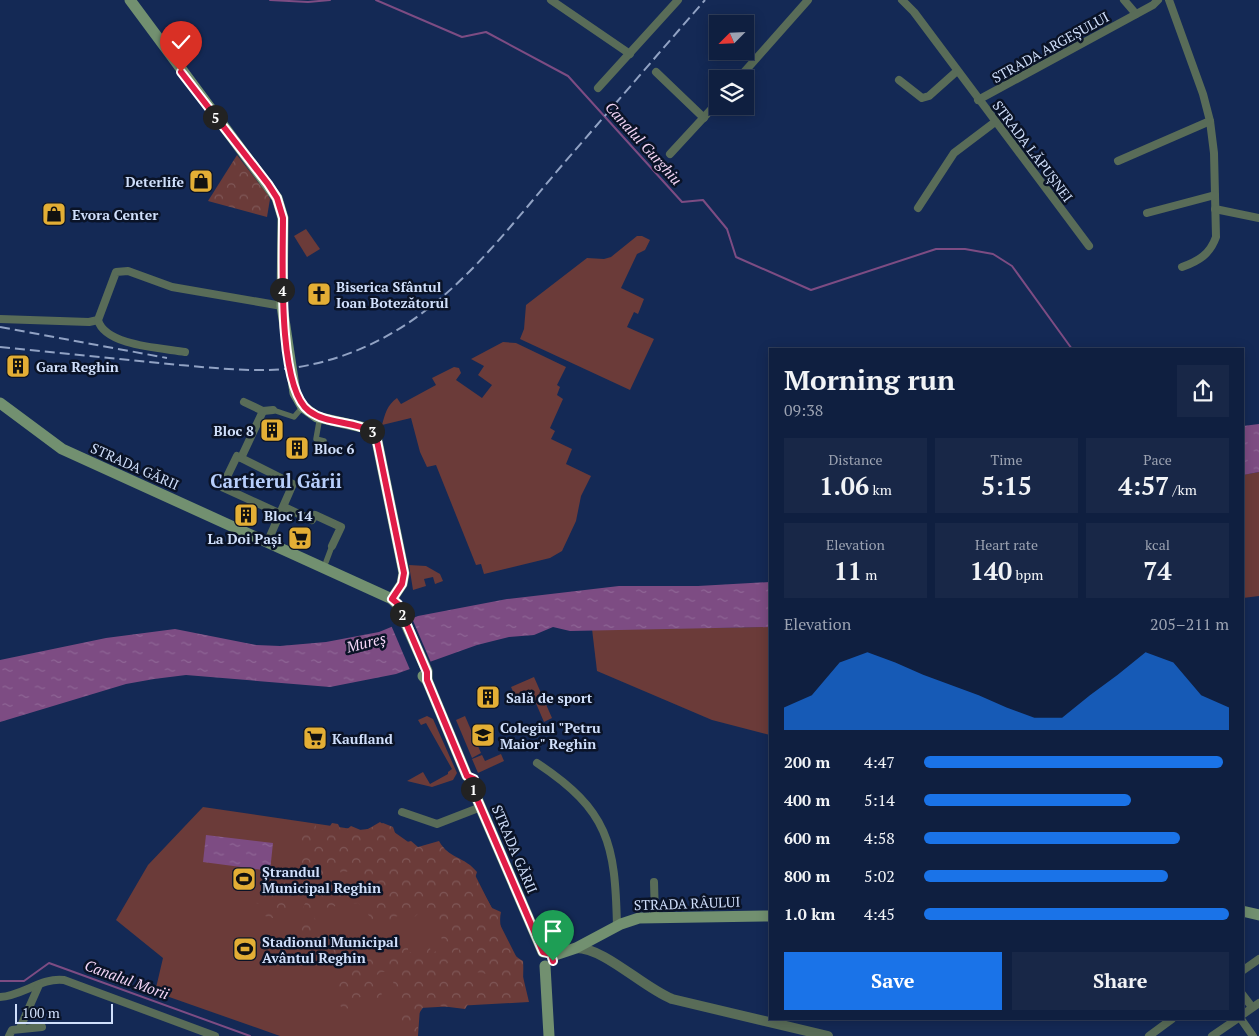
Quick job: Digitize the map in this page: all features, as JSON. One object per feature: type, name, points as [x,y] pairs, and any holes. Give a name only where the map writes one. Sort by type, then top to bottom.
[{"type":"main road","points":[[130,0],[277,198],[283,218],[282,306],[290,369],[298,399],[310,413],[326,420],[366,428],[376,436],[404,573],[402,584],[393,604]]},
{"type":"main road","points":[[140,14],[142,0]]},
{"type":"main road","name":"STRADA GĂRII","points":[[0,403],[62,449],[267,543],[393,604],[469,781],[548,954],[539,961],[545,966],[549,1036]]},
{"type":"main road","points":[[1244,912],[1259,916]]},
{"type":"main road","name":"STRADA RÂULUI","points":[[548,954],[576,948],[617,926],[638,918],[769,916]]},
{"type":"street","points":[[551,0],[630,54]]},
{"type":"street","points":[[598,88],[678,0]]},
{"type":"street","points":[[746,70],[808,0]]},
{"type":"street","name":"STRADA LĂPUȘNEI","points":[[902,0],[914,12],[1089,246]]},
{"type":"street","points":[[1124,0],[1136,14]]},
{"type":"street","name":"STRADA ARGEȘULUI","points":[[978,100],[1136,14],[1158,0]]},
{"type":"street","points":[[1169,0],[1203,94],[1210,121],[1214,153],[1216,237],[1212,248],[1204,257],[1182,267]]},
{"type":"street","points":[[899,80],[922,98],[929,96],[957,71]]},
{"type":"street","points":[[656,72],[704,118]]},
{"type":"street","points":[[670,154],[709,112]]},
{"type":"street","points":[[1118,161],[1210,121]]},
{"type":"street","points":[[918,208],[954,153],[995,122]]},
{"type":"street","points":[[1147,213],[1215,195]]},
{"type":"street","points":[[1215,209],[1259,218]]},
{"type":"street","points":[[186,352],[111,336],[103,331],[98,320],[113,275],[121,271],[172,287],[282,306]]},
{"type":"street","points":[[0,319],[89,322],[98,320]]},
{"type":"street","points":[[244,402],[263,411],[274,410],[294,417],[300,410]]},
{"type":"street","points":[[241,458],[263,411]]},
{"type":"street","points":[[319,422],[316,439],[324,441]]},
{"type":"street","points":[[267,543],[282,511],[293,484],[237,456],[222,486],[282,511],[312,520],[315,515],[341,527],[326,562]]},
{"type":"street","points":[[538,763],[562,779],[580,797],[596,816],[606,833],[615,869],[617,926]]},
{"type":"street","points":[[402,812],[437,824],[481,807]]},
{"type":"street","points":[[654,882],[656,917]]},
{"type":"street","points":[[576,948],[586,948],[600,954],[657,993],[672,999],[828,1036]]},
{"type":"street","points":[[1244,970],[1259,959]]},
{"type":"street","points":[[0,997],[50,980],[64,980],[215,1036]]},
{"type":"street","points":[[20,1028],[39,985]]},
{"type":"street","points":[[1244,996],[1256,1005],[1244,1013]]},
{"type":"street","points":[[1149,1036],[1171,1020]]},
{"type":"street","points":[[1212,1036],[1235,1020]]},
{"type":"street","points":[[1242,1020],[1253,1036]]},
{"type":"street","points":[[9,1036],[12,1030],[42,1027]]},
{"type":"street","points":[[187,1036],[191,1027]]},
{"type":"green space","points":[[237,155],[270,199],[267,217],[208,201]]},
{"type":"green space","points":[[306,229],[320,249],[307,257],[294,236]]},
{"type":"green space","points":[[637,236],[650,240],[645,250],[637,254],[621,288],[644,299],[638,314],[634,312],[627,327],[654,339],[630,390],[520,339],[524,329],[526,305],[587,258],[604,259],[611,257]]},
{"type":"green space","points":[[503,342],[516,343],[566,367],[557,385],[560,387],[557,395],[563,399],[550,428],[555,431],[551,439],[572,449],[566,464],[591,476],[581,496],[576,521],[562,551],[550,558],[484,574],[481,564],[476,565],[436,465],[427,467],[420,452],[411,418],[382,425],[387,410],[397,398],[401,404],[436,385],[432,378],[454,367],[459,368],[461,373],[456,380],[482,398],[492,385],[478,375],[484,366],[471,359]]},
{"type":"green space","points":[[1259,472],[1259,596],[1244,598],[1244,475]]},
{"type":"green space","points":[[409,565],[426,566],[440,574],[443,581],[435,584],[433,577],[424,579],[426,586],[413,590]]},
{"type":"green space","points":[[769,627],[769,735],[712,720],[597,671],[592,629]]},
{"type":"green space","points":[[534,677],[552,718],[544,722],[532,694],[517,700],[511,687]]},
{"type":"green space","points":[[427,716],[433,719],[457,773],[453,780],[432,787],[407,781],[423,772],[430,784],[448,774],[452,769],[426,723],[421,725],[418,720]]},
{"type":"green space","points":[[465,716],[481,753],[472,758],[456,720]]},
{"type":"green space","points":[[501,754],[504,761],[478,773],[472,759],[482,755],[485,761]]},
{"type":"green space","points":[[203,807],[359,830],[368,829],[380,822],[421,851],[470,865],[520,964],[529,1002],[420,1008],[418,1036],[280,1036],[155,992],[163,958],[116,920],[148,865]]},
{"type":"green space","points":[[332,823],[338,824],[341,830],[345,831],[351,826],[363,831],[383,823],[393,827],[399,844],[411,841],[418,847],[439,841],[447,851],[472,867],[477,872],[475,878],[492,908],[501,912],[502,932],[508,946],[523,961],[524,993],[518,991],[511,1000],[470,1001],[465,1009],[433,1005],[424,1006],[418,1015],[418,1036],[400,1036],[402,1020],[394,994],[393,980],[389,972],[381,972],[373,978],[375,987],[381,991],[382,996],[379,1000],[371,1000],[365,995],[356,999],[352,1009],[342,1008],[338,1000],[338,974],[333,956],[324,943],[316,937],[296,930],[295,925],[302,920],[300,915],[306,901],[307,888],[315,871],[314,861],[310,863],[302,883],[291,890],[289,909],[284,917],[273,918],[265,916],[265,905],[256,903],[254,899],[259,891],[282,888],[285,882],[291,882],[297,876],[300,839],[291,834],[304,827],[316,825],[313,842],[320,829],[328,829]],"holes":[[[334,869],[339,869],[341,873],[353,870],[368,877],[367,885],[370,890],[368,899],[359,894],[347,896],[336,887],[332,890],[332,879],[325,879]],[[358,903],[364,908],[371,919],[385,921],[389,928],[393,927],[394,917],[398,916],[400,920],[407,920],[415,917],[422,909],[425,909],[427,913],[437,911],[434,914],[443,943],[431,956],[430,947],[416,948],[408,954],[408,948],[398,947],[392,948],[384,954],[377,951],[359,956],[359,949],[355,945],[344,948],[348,934],[327,933],[325,926],[314,918],[316,911]],[[459,949],[458,959],[476,972],[487,974],[486,980],[466,972],[458,966],[446,966],[453,952]]]},
{"type":"water","points":[[1259,424],[1259,472],[1244,475],[1244,426]]},
{"type":"water","name":"Mureș","points":[[769,582],[769,627],[570,631],[553,627],[534,635],[509,637],[477,645],[396,674],[330,687],[186,675],[126,684],[0,722],[0,660],[106,638],[175,629],[256,645],[280,646],[326,642],[379,632],[418,616],[507,599],[619,586],[698,586]]},
{"type":"water","points":[[206,835],[273,843],[270,871],[203,862]]},
{"type":"pier","points":[[411,616],[432,665],[411,672],[391,625]]},
{"type":"waterway","name":"Canalul Gurghiu","points":[[270,0],[308,2],[330,0]]},
{"type":"waterway","name":"Canalul Gurghiu","points":[[376,0],[462,37],[486,32],[568,76],[682,202],[703,200],[727,229],[736,257],[811,290],[936,249],[965,249],[993,254],[1012,266],[1071,348]]},
{"type":"waterway","name":"Canalul Morii","points":[[0,981],[24,981],[49,963],[250,1036]]},
{"type":"railway","points":[[0,347],[207,367],[266,370],[293,368],[338,357],[378,341],[414,319],[447,293],[477,263],[705,0]]},
{"type":"railway","points":[[0,327],[167,358]]},
{"type":"place","name":"Deterlife","points":[[201,181]]},
{"type":"place","name":"Evora Center","points":[[54,214]]},
{"type":"place","name":"Biserica Sfântul Ioan Botezătorul","points":[[319,294]]},
{"type":"place","name":"Gara Reghin","points":[[18,366]]},
{"type":"place","name":"Bloc 8","points":[[272,430]]},
{"type":"place","name":"Bloc 6","points":[[297,448]]},
{"type":"place","name":"Bloc 14","points":[[246,515]]},
{"type":"place","name":"La Doi Pași","points":[[300,538]]},
{"type":"place","name":"Sală de sport","points":[[488,697]]},
{"type":"place","name":"Colegiul \"Petru Maior\" Reghin","points":[[483,735]]},
{"type":"place","name":"Kaufland","points":[[315,738]]},
{"type":"place","name":"Ștrandul Municipal Reghin","points":[[244,879]]},
{"type":"place","name":"Stadionul Municipal Avântul Reghin","points":[[245,949]]},
{"type":"district","name":"Cartierul Gării","points":[[276,480]]},
{"type":"route","points":[[181,72],[277,198],[283,218],[282,306],[289,363],[295,393],[303,407],[317,417],[366,428],[376,436],[404,573],[402,584],[392,599],[398,604],[427,672],[427,680],[467,776],[472,776],[474,779],[474,783],[471,785],[543,952],[551,954],[553,961]]}]
